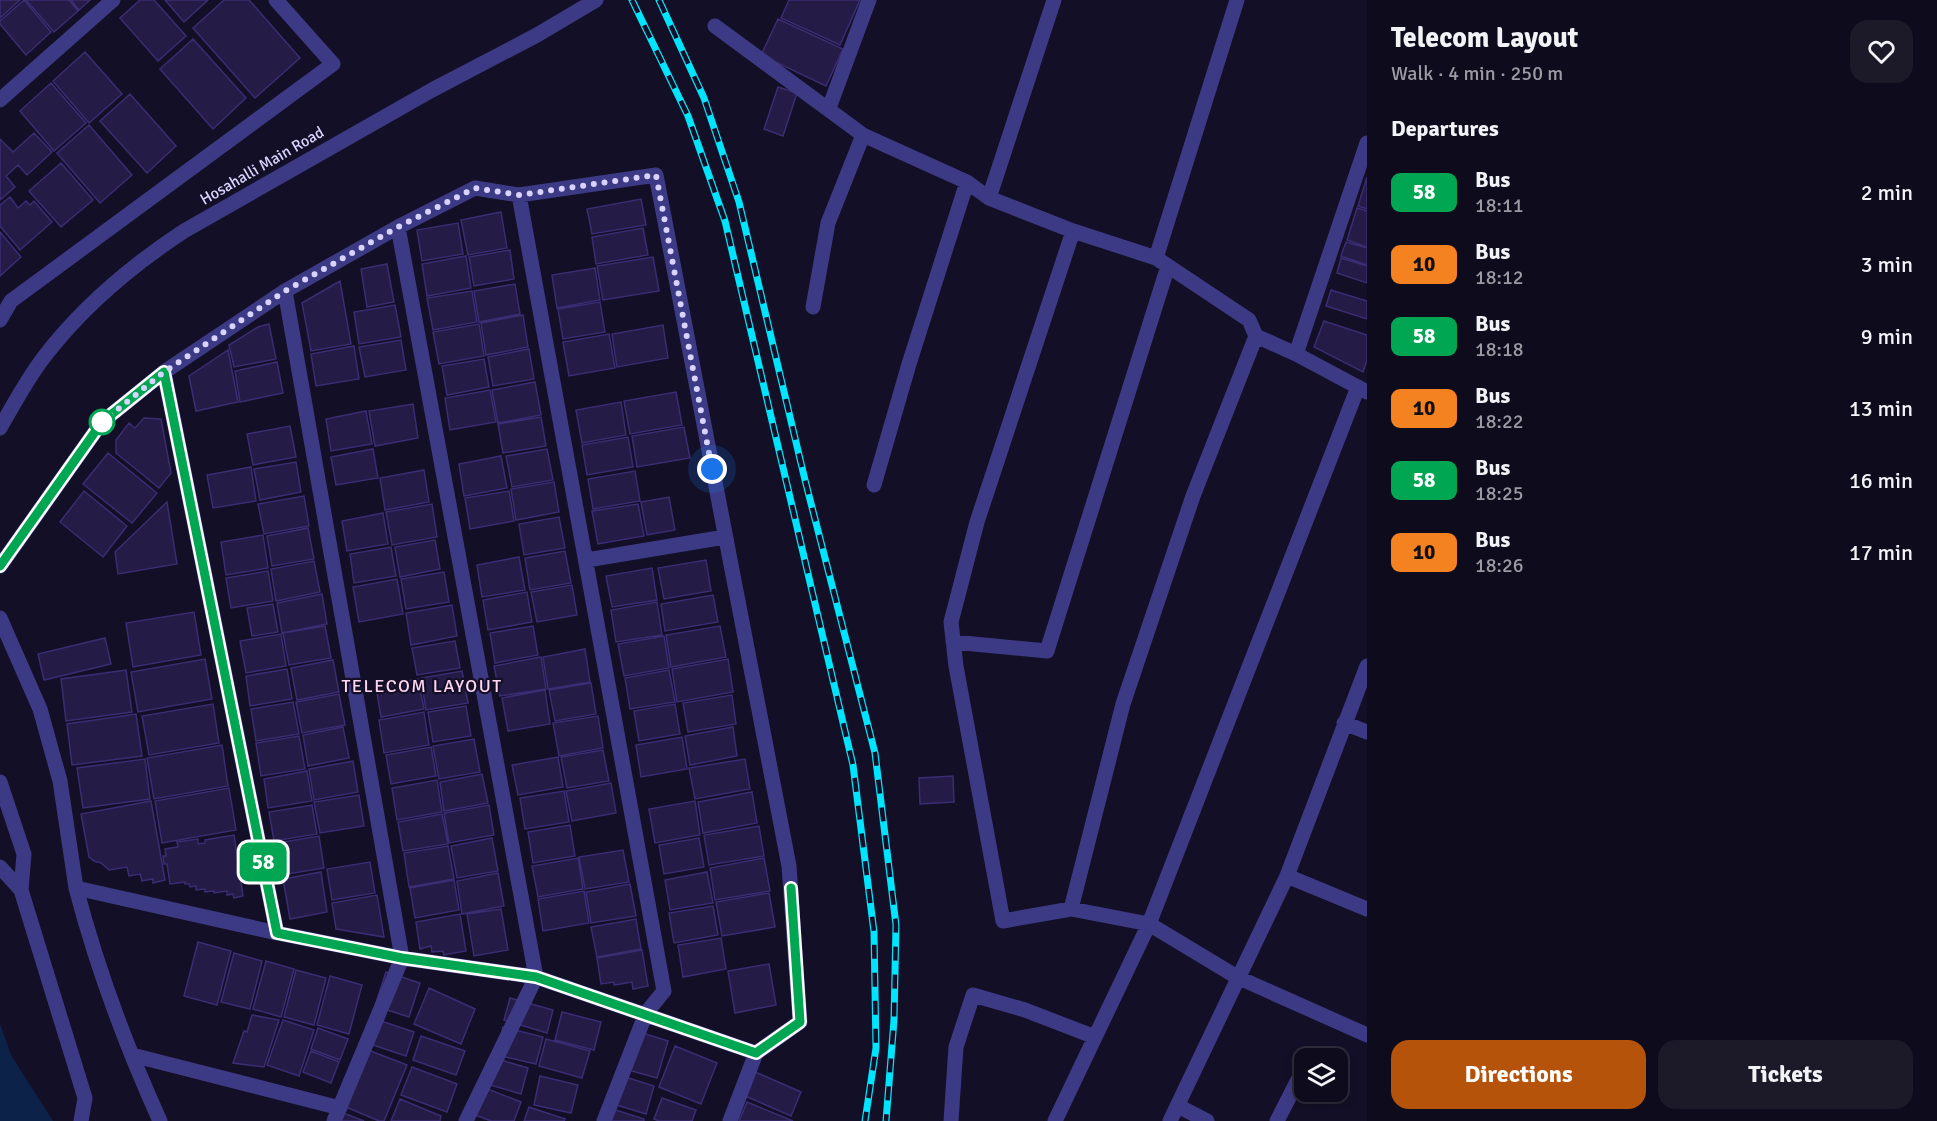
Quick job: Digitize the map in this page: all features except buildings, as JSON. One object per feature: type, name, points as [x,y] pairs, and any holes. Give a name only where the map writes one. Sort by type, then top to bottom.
[{"type":"street","points":[[0,100],[113,0]]},
{"type":"street","points":[[0,320],[11,301],[333,64],[276,0]]},
{"type":"street","name":"Hosahalli Main Road","points":[[0,428],[43,359],[68,327],[124,273],[153,251],[184,231],[432,90],[537,35],[596,0]]},
{"type":"street","points":[[829,108],[869,0]]},
{"type":"street","points":[[989,198],[1054,0]]},
{"type":"street","points":[[953,642],[1047,651],[1238,0]]},
{"type":"street","points":[[715,27],[864,135],[967,182],[989,198],[1073,231],[1162,262],[1250,320],[1256,336],[1193,496],[1123,704],[1071,909]]},
{"type":"street","points":[[813,307],[828,223],[864,135]]},
{"type":"street","points":[[1296,354],[1367,143]]},
{"type":"street","points":[[0,566],[102,422],[164,372],[285,291],[398,227],[475,188],[519,195],[656,175],[789,866],[800,1022],[756,1053],[730,1121]]},
{"type":"street","points":[[874,485],[909,364],[967,182]]},
{"type":"street","points":[[519,195],[664,992],[646,1013],[604,1121]]},
{"type":"street","points":[[398,227],[536,977],[466,1121]]},
{"type":"street","points":[[1073,231],[977,522],[951,622],[1003,921],[1071,909],[1149,924],[1237,977],[1367,1035]]},
{"type":"street","points":[[132,1055],[337,1114],[402,958],[285,291]]},
{"type":"street","points":[[1055,1121],[1149,924],[1362,389],[1256,336]]},
{"type":"street","points":[[164,372],[277,933]]},
{"type":"street","points":[[586,560],[725,537]]},
{"type":"street","points":[[0,618],[40,709],[60,781],[76,888],[90,942],[139,1074],[160,1121]]},
{"type":"street","points":[[1170,1121],[1287,876],[1367,666]]},
{"type":"street","points":[[1344,723],[1367,732]]},
{"type":"street","points":[[0,782],[24,854],[21,890],[85,1098],[81,1121]]},
{"type":"street","points":[[0,867],[21,890]]},
{"type":"street","points":[[1287,876],[1367,909]]},
{"type":"street","points":[[76,888],[402,958],[536,977],[646,1013],[756,1053]]},
{"type":"street","points":[[951,1121],[956,1047],[973,994],[1095,1037]]},
{"type":"street","points":[[1277,1121],[1294,1088]]},
{"type":"street","points":[[1178,1106],[1207,1121]]},
{"type":"water","points":[[0,1024],[11,1055],[53,1121],[0,1121]]},
{"type":"railway","points":[[632,0],[688,116],[725,221],[853,765],[874,932],[876,1048],[865,1121]]},
{"type":"railway","points":[[659,0],[704,98],[739,202],[805,480],[875,753],[896,925],[894,1020],[886,1121]]},
{"type":"bus line","name":"58","points":[[0,566],[102,422],[164,372],[277,933],[402,958],[536,977],[646,1013],[756,1053],[800,1022],[791,888]]},
{"type":"district","name":"TELECOM LAYOUT","points":[[422,686]]},
{"type":"route","points":[[102,422],[164,372],[285,291],[398,227],[475,188],[519,195],[656,175],[712,469]]}]
